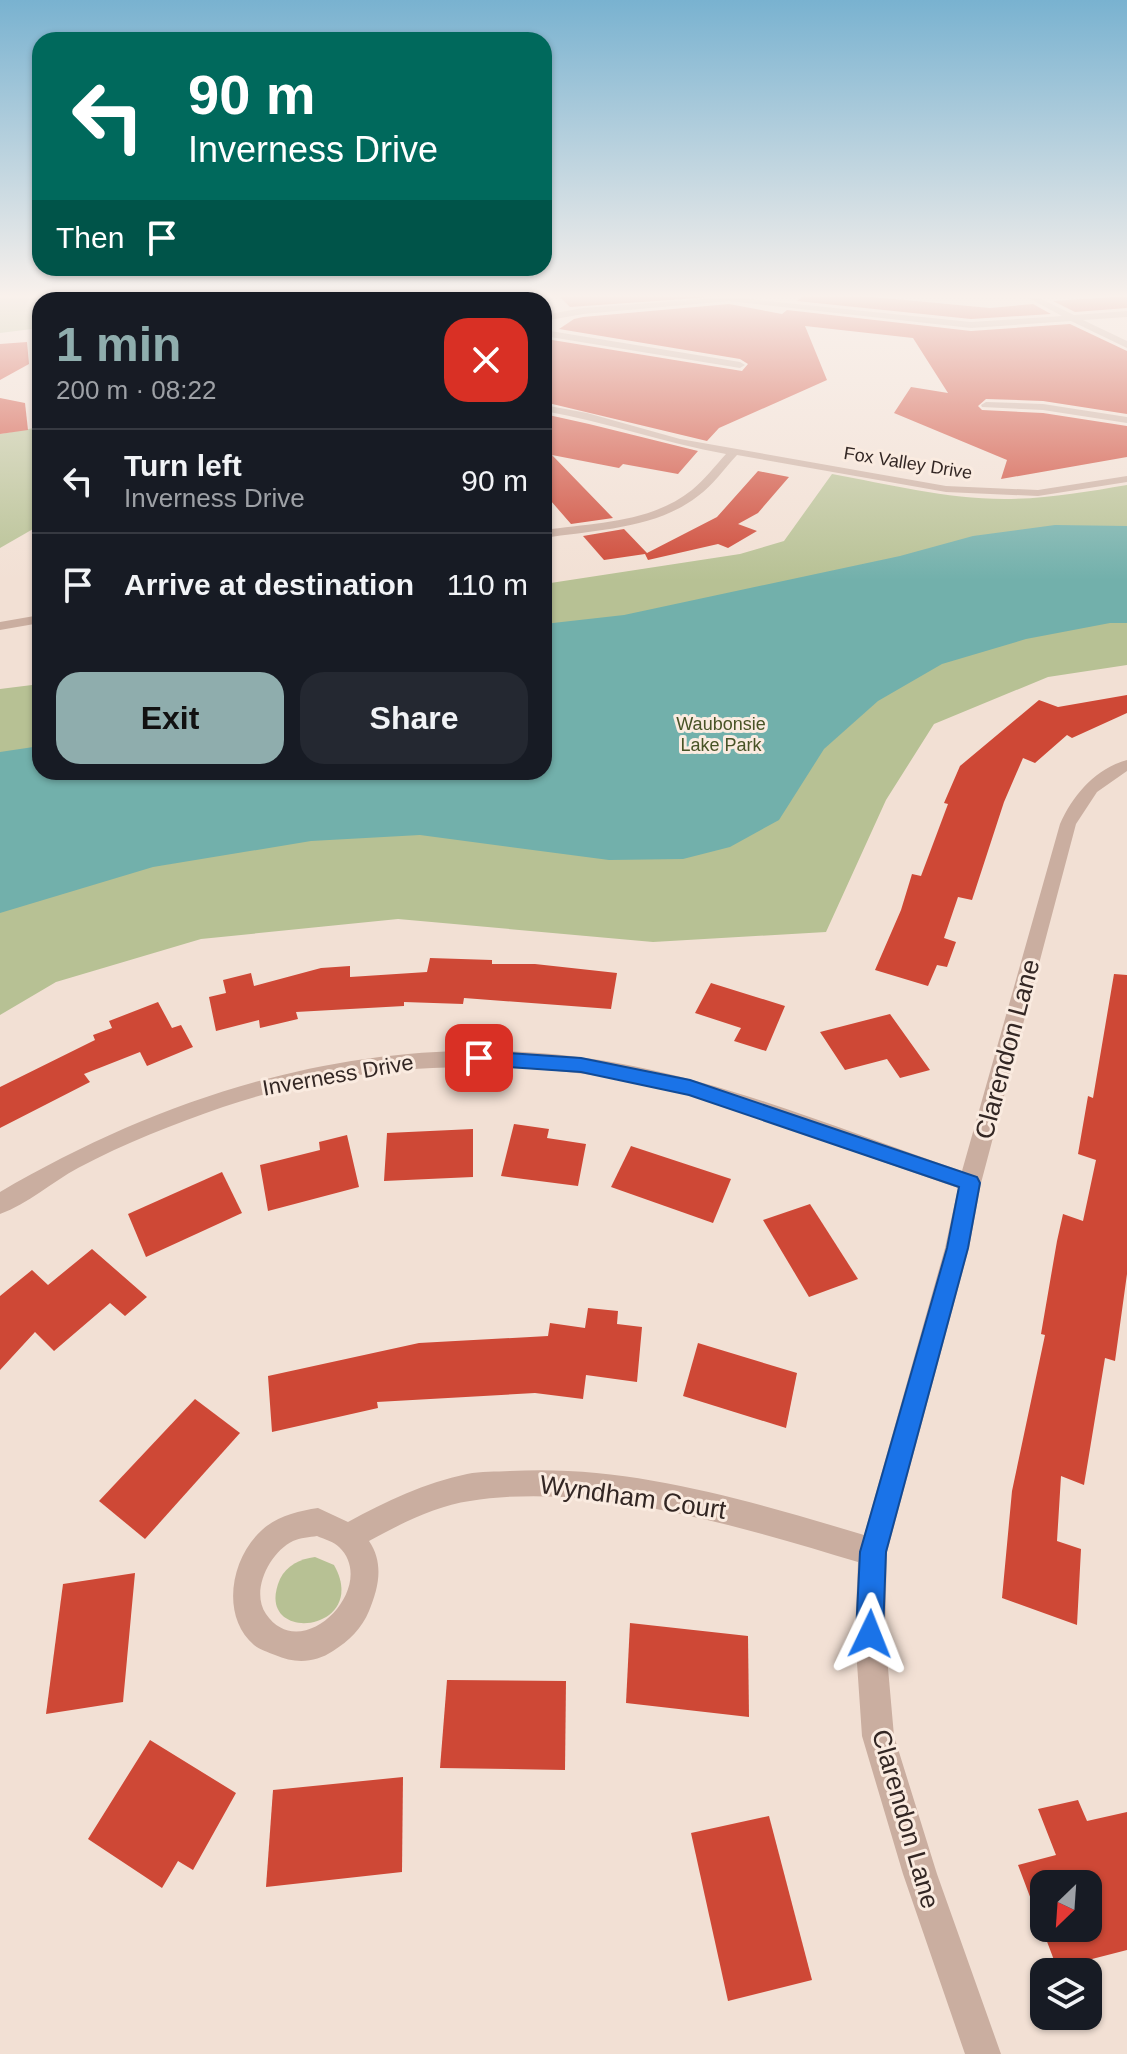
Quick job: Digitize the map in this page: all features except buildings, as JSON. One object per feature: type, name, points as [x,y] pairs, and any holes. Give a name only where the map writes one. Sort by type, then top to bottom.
[{"type":"street","points":[[986,405],[1028,406],[1127,420]]},
{"type":"street","name":"Fox Valley Drive","points":[[552,410],[600,419],[666,440],[977,493],[1066,491],[1127,479]]},
{"type":"street","points":[[552,533],[666,509],[695,492],[734,452]]},
{"type":"street","points":[[0,626],[32,620]]},
{"type":"street","name":"Clarendon Lane","points":[[983,2054],[920,1874],[878,1736],[870,1634],[873,1552],[957,1248],[970,1183],[1068,824],[1086,792],[1127,765]]},
{"type":"street","name":"Inverness Drive","points":[[0,1204],[90,1153],[148,1127],[275,1082],[383,1064],[451,1058],[539,1060],[632,1073],[727,1099],[970,1183]]},
{"type":"street","name":"Wyndham Court","points":[[350,1536],[400,1509],[469,1487],[552,1482],[651,1495],[740,1512],[873,1552]]},
{"type":"street","points":[[318,1522],[335,1526],[350,1536],[361,1551],[365,1570],[364,1590],[356,1611],[343,1628],[325,1640],[305,1647],[285,1645],[268,1638],[254,1624],[247,1606],[247,1585],[253,1565],[265,1547],[280,1533],[298,1525],[318,1522]]},
{"type":"green space","points":[[32,428],[32,530],[0,548],[0,434]]},
{"type":"green space","name":"Waubonsie Lake Park","points":[[832,474],[982,498],[1020,499],[1127,485],[1127,665],[1048,677],[934,724],[886,800],[826,932],[653,942],[398,919],[201,939],[56,982],[0,1015],[0,689],[32,685],[32,780],[552,780],[552,583],[740,554],[784,541]]},
{"type":"green space","points":[[315,1557],[334,1565],[341,1588],[338,1605],[326,1617],[310,1623],[294,1622],[282,1615],[276,1600],[280,1579],[294,1564]]},
{"type":"water","points":[[1055,525],[1127,526],[1127,623],[1110,623],[1026,639],[942,664],[878,701],[824,749],[779,820],[730,847],[683,859],[609,860],[420,835],[311,841],[153,867],[0,913],[0,752],[32,747],[32,780],[552,780],[552,623],[624,615],[900,556],[973,536]]},
{"type":"route","points":[[479,1058],[539,1060],[632,1073],[727,1099],[970,1183],[957,1248],[873,1552],[870,1634]]}]
